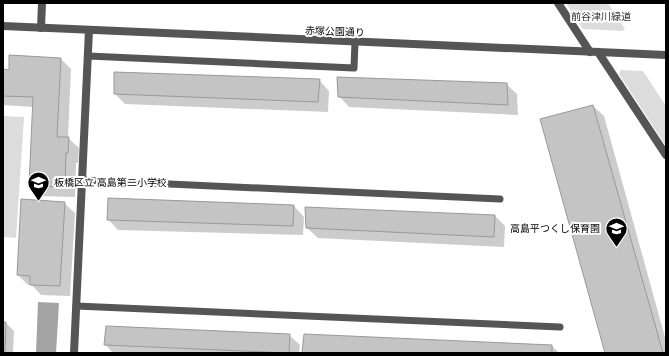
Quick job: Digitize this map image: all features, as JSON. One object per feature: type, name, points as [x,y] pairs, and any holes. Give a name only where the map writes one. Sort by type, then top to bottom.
[{"type":"street","points":[[41,28],[42,3]]},
{"type":"street","points":[[558,3],[666,155]]},
{"type":"street","name":"赤塚公園通り","points":[[3,26],[666,55]]},
{"type":"street","points":[[74,353],[89,30]]},
{"type":"lane","points":[[88,56],[354,68],[355,42]]},
{"type":"lane","points":[[82,180],[500,199]]},
{"type":"lane","points":[[76,306],[560,327]]},
{"type":"green space","name":"前谷津川緑道","points":[[566,3],[608,3],[625,29],[622,31],[583,29]]},
{"type":"green space","points":[[621,70],[643,71],[666,106],[666,146],[619,74]]},
{"type":"green space","points":[[3,116],[24,117],[16,238],[3,237]]},
{"type":"shaded area","points":[[38,302],[59,303],[56,353],[36,353]]},
{"type":"building","points":[[9,55],[61,58],[57,137],[69,137],[68,153],[66,153],[65,187],[29,186],[33,97],[3,96],[3,69],[9,70]]},
{"type":"building","points":[[114,72],[320,79],[318,102],[114,94]]},
{"type":"building","points":[[337,77],[507,83],[508,105],[338,97]]},
{"type":"building","points":[[593,105],[663,353],[605,353],[540,119]]},
{"type":"building","points":[[108,198],[294,205],[293,226],[107,220]]},
{"type":"building","points":[[21,199],[65,202],[60,286],[30,285],[30,276],[17,275]]},
{"type":"building","points":[[305,207],[495,215],[494,237],[306,228]]},
{"type":"building","points":[[3,322],[6,322],[5,351],[3,351]]},
{"type":"building","points":[[106,326],[290,334],[289,353],[104,345]]},
{"type":"building","points":[[304,334],[552,345],[552,353],[302,353]]},
{"type":"place","name":"板橋区立 高島第二小学校","points":[[38,202]]},
{"type":"place","name":"高島平つくし保育園","points":[[616,248]]}]
